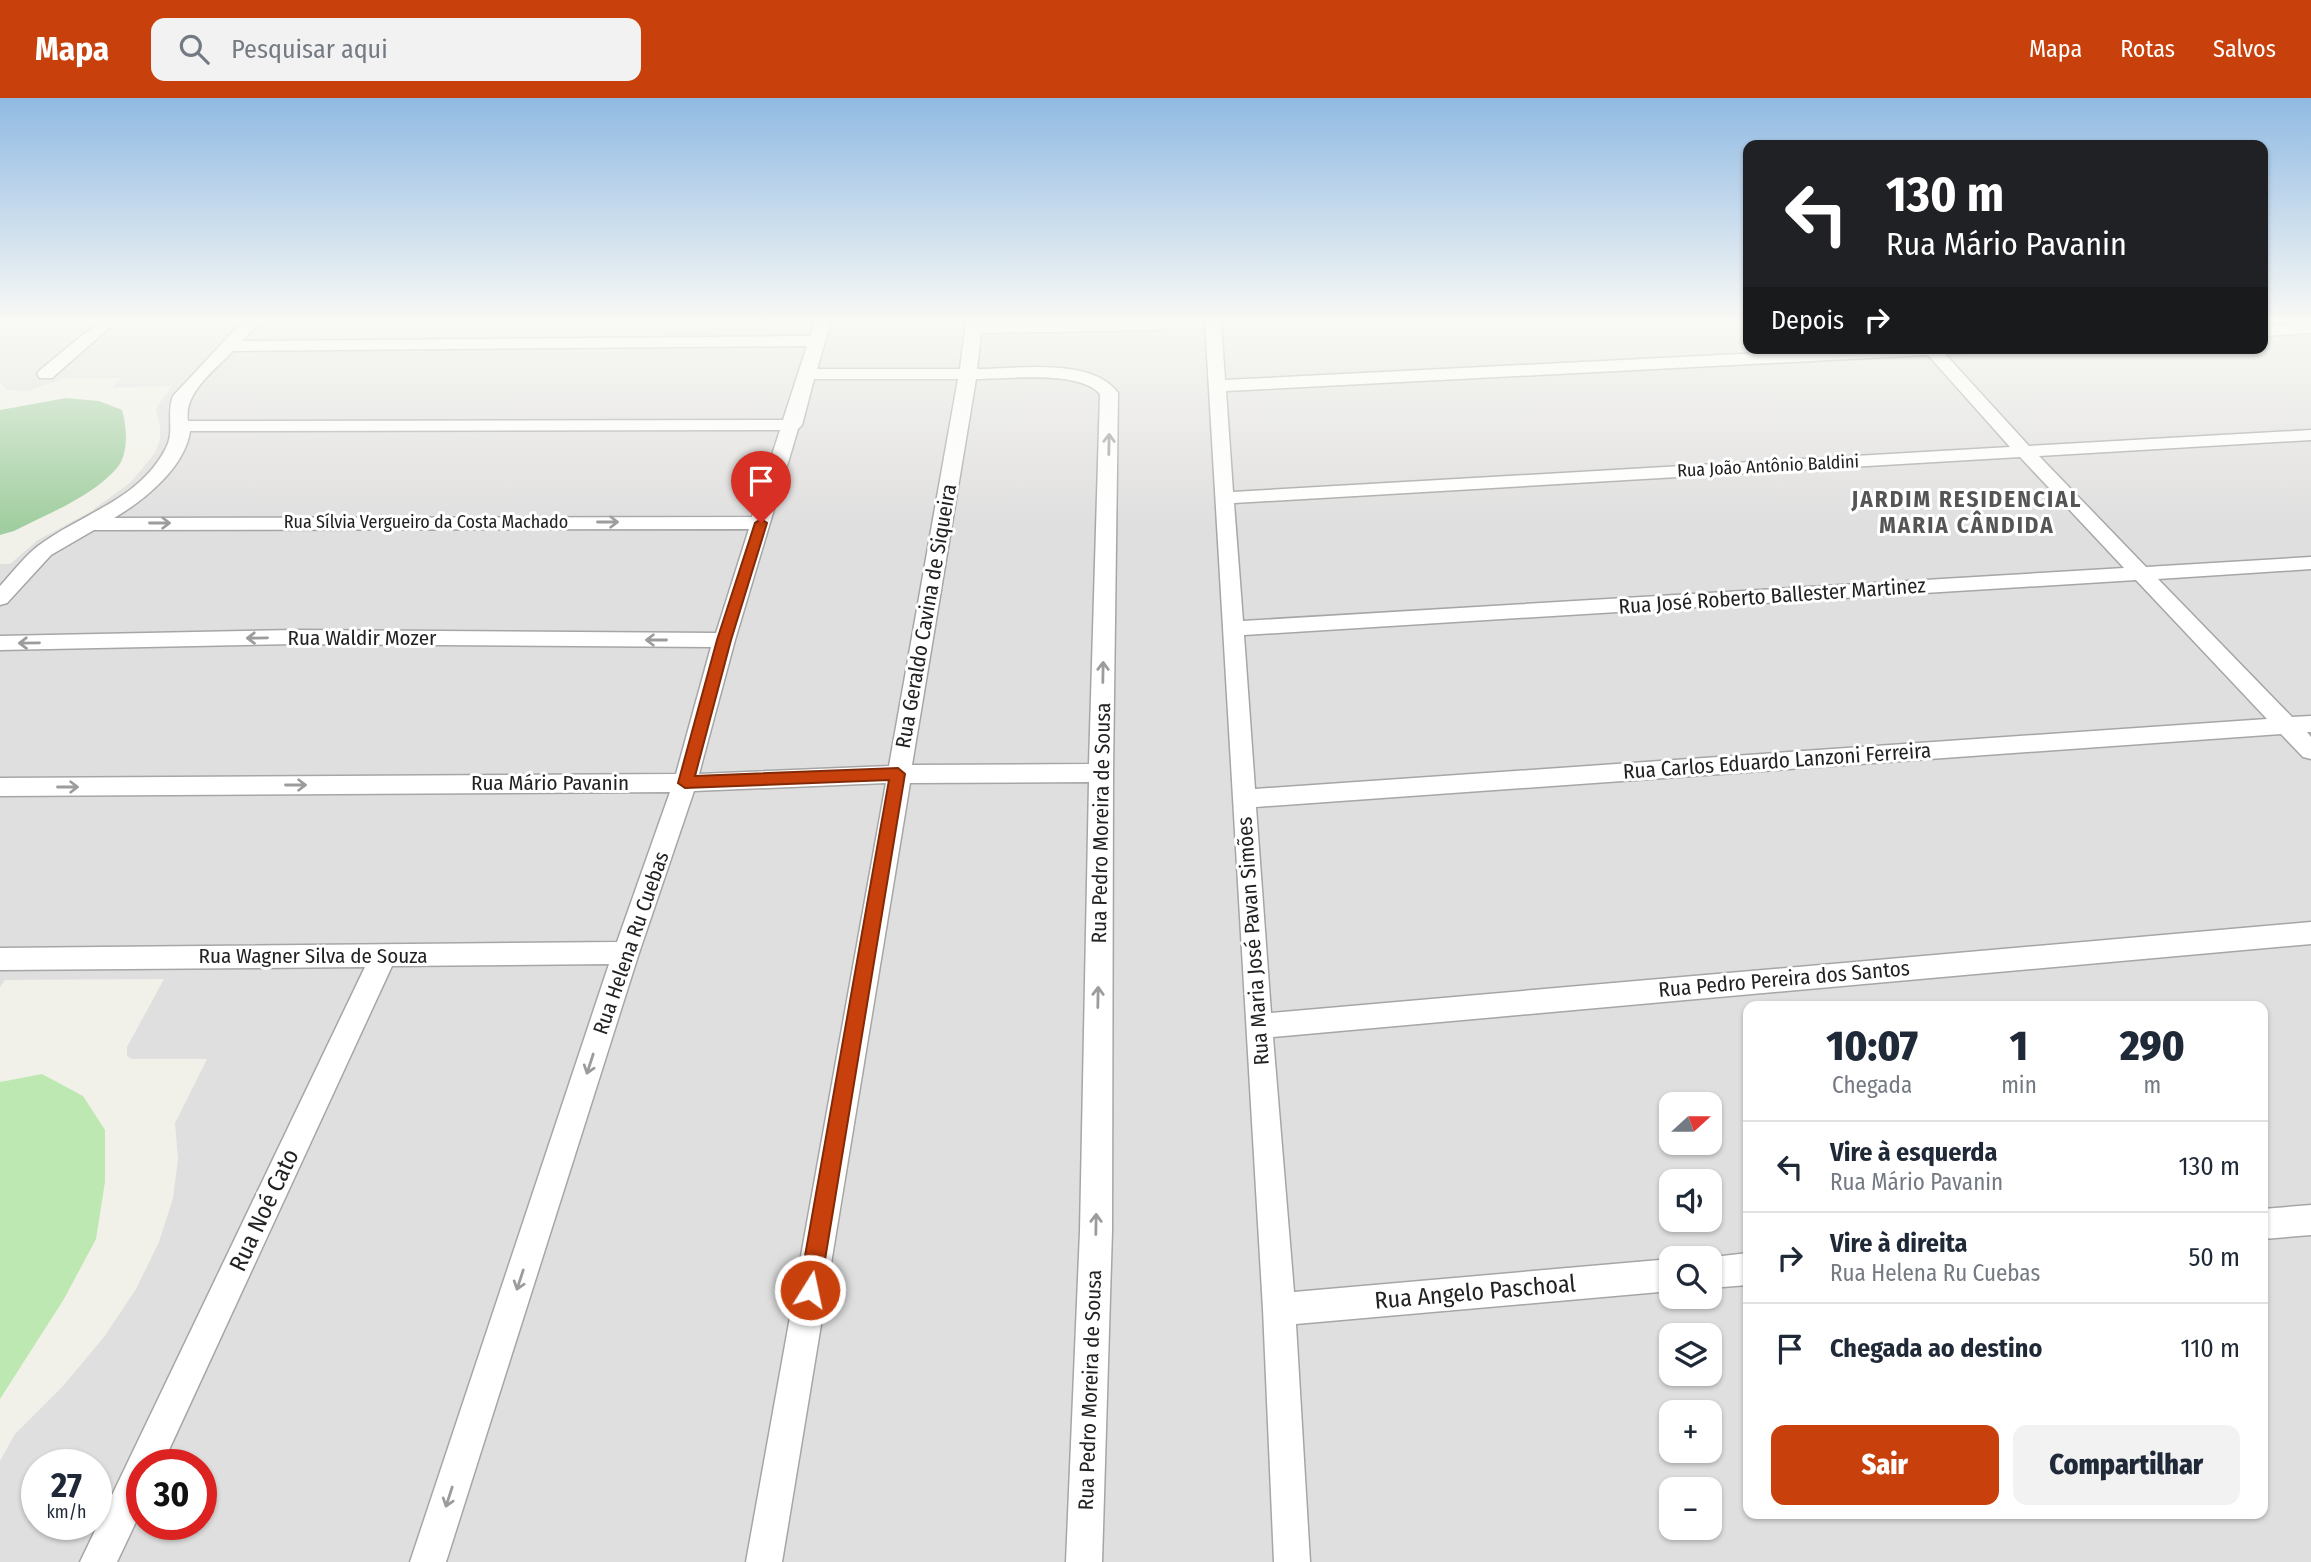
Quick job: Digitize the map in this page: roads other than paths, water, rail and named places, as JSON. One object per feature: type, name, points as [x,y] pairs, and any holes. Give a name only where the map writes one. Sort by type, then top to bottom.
[{"type":"street","points":[[0,597],[44,551],[129,501],[164,466],[175,449],[181,426],[177,409],[182,396],[188,389]]},
{"type":"street","name":"Rua Helena Ru Cuebas","points":[[428,1562],[626,953],[685,783],[724,640],[802,389]]},
{"type":"street","name":"Rua Geraldo Cavina de Siqueira","points":[[764,1562],[965,389]]},
{"type":"street","name":"Rua Pedro Moreira de Sousa","points":[[1084,1562],[1096,1231],[1101,773],[1109,393],[1106,389]]},
{"type":"street","name":"Rua Maria José Pavan Simões","points":[[1217,389],[1279,1309],[1292,1562]]},
{"type":"street","points":[[1968,389],[2311,751]]},
{"type":"street","points":[[181,426],[793,425]]},
{"type":"street","name":"Rua João Antônio Baldini","points":[[1225,498],[2311,435]]},
{"type":"street","name":"Rua Sílvia Vergueiro da Costa Machado","points":[[92,524],[761,523]]},
{"type":"street","name":"Rua José Roberto Ballester Martinez","points":[[1233,629],[2311,563]]},
{"type":"street","name":"Rua Waldir Mozer","points":[[0,643],[296,637],[724,640]]},
{"type":"street","name":"Rua Carlos Eduardo Lanzoni Ferreira","points":[[1243,799],[2311,724]]},
{"type":"street","name":"Rua Mário Pavanin","points":[[0,787],[685,783],[898,774],[1101,773]]},
{"type":"street","name":"Rua Pedro Pereira dos Santos","points":[[1258,1026],[2311,933]]},
{"type":"street","name":"Rua Wagner Silva de Souza","points":[[0,958],[626,953]]},
{"type":"street","name":"Rua Noé Cato","points":[[151,1449],[383,956]]},
{"type":"street","points":[[2268,1224],[2311,1220]]},
{"type":"street","points":[[1722,1271],[1743,1269]]},
{"type":"street","name":"Rua Angelo Paschoal","points":[[1279,1309],[1659,1276]]},
{"type":"street","name":"Rua Noé Cato","points":[[98,1562],[126,1503]]},
{"type":"district","name":"JARDIM RESIDENCIAL MARIA CÂNDIDA","points":[[1967,512]]}]
